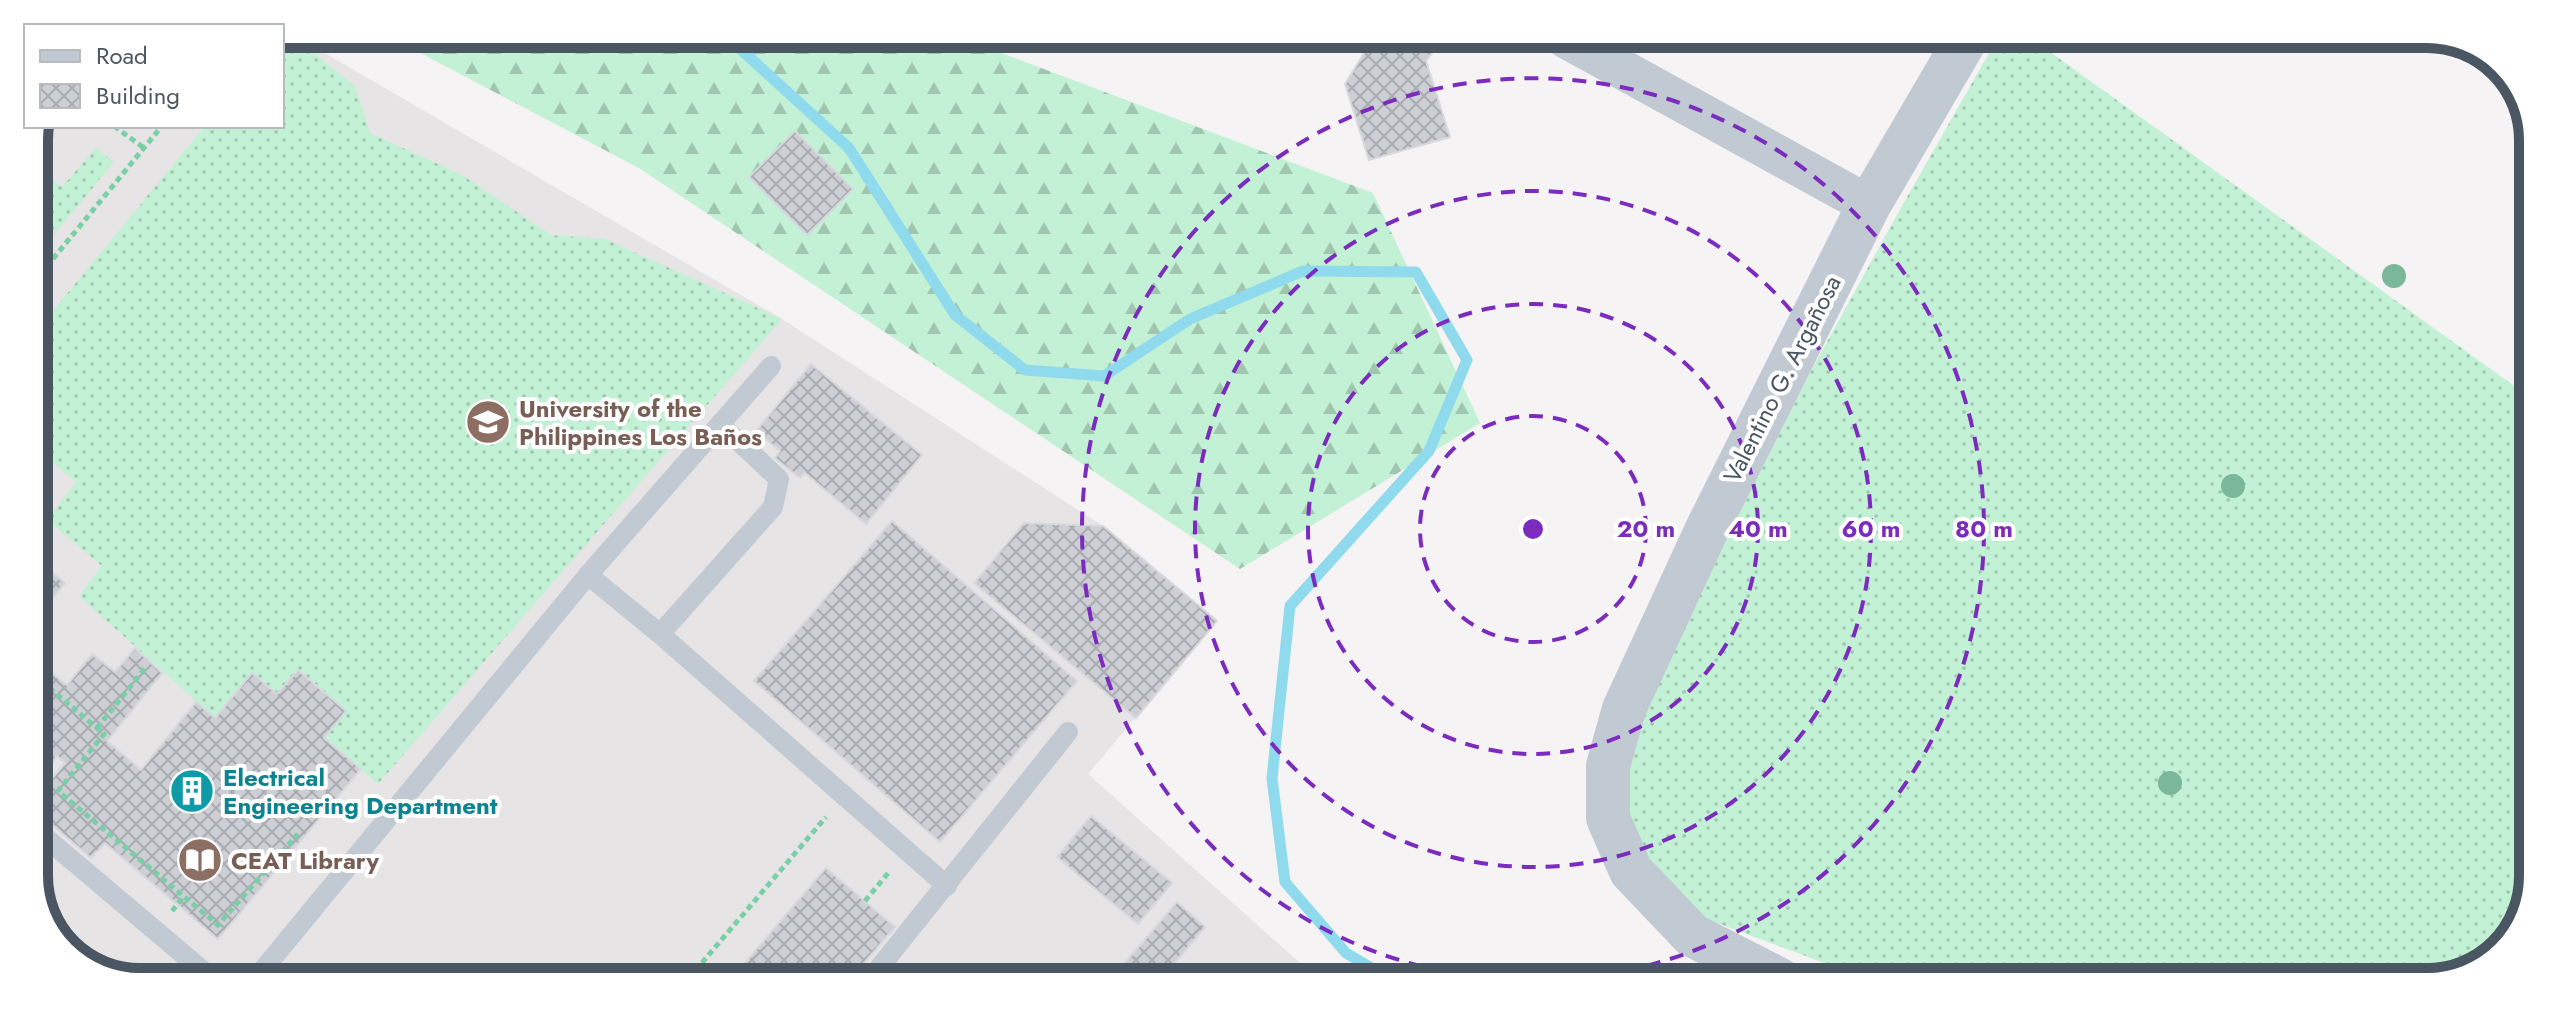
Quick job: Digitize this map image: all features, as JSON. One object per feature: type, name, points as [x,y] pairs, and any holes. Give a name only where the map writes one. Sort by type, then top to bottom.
[{"type":"street","points":[[1583,48],[1869,205]]},
{"type":"street","name":"Valentino G. Argañosa","points":[[1757,968],[1692,935],[1631,871],[1608,818],[1608,766],[1624,709],[1708,527],[1869,205],[1961,48]]},
{"type":"lane","points":[[264,968],[588,575],[771,366]]},
{"type":"lane","points":[[660,634],[773,507],[779,479],[720,424]]},
{"type":"lane","points":[[588,575],[660,634],[947,886]]},
{"type":"lane","points":[[879,968],[1068,732]]},
{"type":"lane","points":[[48,840],[200,968]]},
{"type":"path","points":[[117,128],[144,148]]},
{"type":"path","points":[[48,265],[160,128]]},
{"type":"path","points":[[48,584],[52,579]]},
{"type":"path","points":[[97,728],[146,667]]},
{"type":"path","points":[[48,687],[104,734],[58,791],[218,925],[298,834]]},
{"type":"path","points":[[698,968],[844,796]]},
{"type":"path","points":[[170,913],[184,896]]},
{"type":"shaded area","name":"University of the Philippines Los Baños","points":[[284,48],[316,48],[782,319],[1103,526],[1217,621],[1088,774],[1306,968],[140,968],[99,959],[79,945],[60,922],[48,882],[49,128],[284,128]]},
{"type":"green space","points":[[284,48],[308,48],[355,86],[370,133],[462,175],[551,235],[605,239],[782,319],[378,784],[324,738],[346,711],[298,670],[277,694],[251,673],[215,718],[79,596],[102,566],[48,521],[76,482],[48,459],[48,317],[203,128],[284,128]]},
{"type":"green space","points":[[411,48],[988,48],[1373,193],[1480,423],[1240,569],[639,168]]},
{"type":"green space","points":[[1992,48],[2045,48],[2519,389],[2519,876],[2514,906],[2507,922],[2488,945],[2462,961],[2427,968],[1838,968],[1706,919],[1639,866],[1610,783],[1655,653]]},
{"type":"green space","points":[[96,148],[114,162],[48,242],[48,176],[62,187]]},
{"type":"building","points":[[1367,48],[1436,48],[1426,61],[1450,137],[1369,160],[1345,84]]},
{"type":"building","points":[[795,131],[853,189],[807,235],[749,177]]},
{"type":"building","points":[[811,364],[922,455],[866,524],[805,473],[800,478],[775,458],[780,451],[756,431]]},
{"type":"building","points":[[892,521],[1077,681],[940,842],[754,681]]},
{"type":"building","points":[[1024,523],[1103,526],[1217,621],[1136,718],[974,583]]},
{"type":"building","points":[[48,569],[65,583],[48,604]]},
{"type":"building","name":"Electrical Engineering Department","points":[[135,648],[162,673],[107,741],[141,770],[196,702],[215,718],[252,673],[277,694],[298,670],[346,711],[324,738],[361,769],[218,939],[105,843],[91,858],[48,821],[48,783],[65,763],[57,756],[48,767],[48,670],[67,685],[92,654],[115,672]]},
{"type":"building","points":[[1091,816],[1172,883],[1138,924],[1057,857]]},
{"type":"building","points":[[826,868],[895,927],[860,968],[741,968]]},
{"type":"building","points":[[1177,902],[1205,927],[1170,968],[1120,968]]},
{"type":"waterway","points":[[739,48],[849,148],[955,315],[1025,370],[1104,376],[1190,319],[1303,271],[1416,272],[1467,360],[1429,451],[1290,606],[1272,778],[1285,882],[1346,953],[1371,968]]},
{"type":"place","name":"University of the Philippines Los Baños","points":[[488,422]]},
{"type":"place","name":"Electrical Engineering Department","points":[[192,791]]},
{"type":"place","name":"CEAT Library","points":[[200,860]]}]
